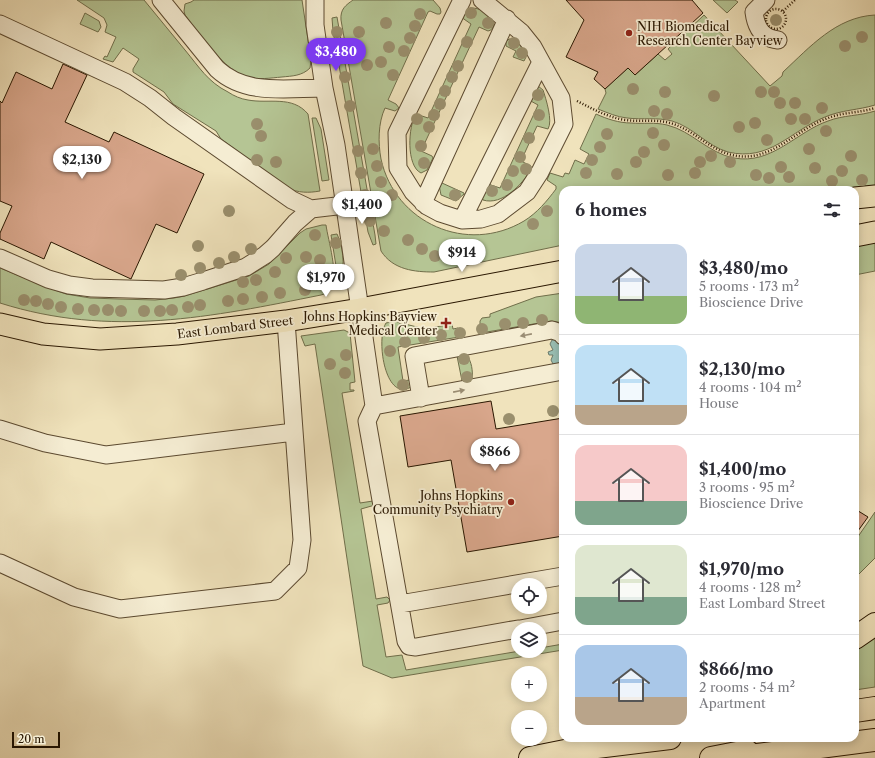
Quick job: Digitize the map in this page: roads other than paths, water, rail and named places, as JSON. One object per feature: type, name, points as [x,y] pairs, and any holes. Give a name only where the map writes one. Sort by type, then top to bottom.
[{"type":"highway","points":[[859,635],[875,624]]},
{"type":"highway","points":[[859,711],[875,708]]},
{"type":"highway","points":[[859,731],[875,729]]},
{"type":"highway","points":[[734,758],[875,740]]},
{"type":"highway","points":[[565,751],[589,742]]},
{"type":"highway","points":[[530,758],[565,751],[638,742]]},
{"type":"highway","points":[[711,758],[800,742]]},
{"type":"main road","points":[[859,198],[875,196]]},
{"type":"main road","points":[[859,235],[875,232]]},
{"type":"main road","name":"East Lombard Street","points":[[0,324],[43,334],[100,339],[177,334],[286,321],[360,310],[559,272]]},
{"type":"street","points":[[315,0],[315,25],[324,88],[336,145],[374,406],[367,421],[406,641],[409,646],[416,647],[511,630]]},
{"type":"street","points":[[462,0],[397,133],[398,168],[412,192],[424,203],[440,213],[462,220],[481,219],[498,214],[527,192],[540,172],[564,124],[561,98],[533,47],[521,32],[507,19],[482,0]]},
{"type":"street","points":[[766,0],[754,12],[757,26],[766,36],[771,39],[778,40]]},
{"type":"street","points":[[167,2],[217,68],[227,78],[252,87],[324,88]]},
{"type":"street","points":[[424,203],[507,19]]},
{"type":"street","points":[[0,24],[125,82],[150,98],[174,117],[292,200],[312,209],[345,205]]},
{"type":"street","points":[[462,220],[541,62]]},
{"type":"street","points":[[0,258],[48,279],[69,285],[92,288],[164,290],[183,287],[231,273],[256,261],[273,248],[295,223],[312,209]]},
{"type":"street","points":[[0,563],[74,596],[120,609],[275,591],[298,568],[302,540],[286,321]]},
{"type":"street","points":[[421,398],[414,356],[552,330],[559,333]]},
{"type":"street","points":[[374,406],[559,373]]},
{"type":"street","points":[[0,429],[45,443],[106,455],[294,432]]},
{"type":"street","points":[[400,604],[559,577]]},
{"type":"street","points":[[547,624],[559,622]]},
{"type":"water","points":[[554,339],[559,341],[559,364],[553,364],[551,360],[553,355],[549,355],[548,352],[553,350],[550,344]]},
{"type":"place","name":"NIH Biomedical Research Center Bayview","points":[[629,33]]},
{"type":"place","name":"Johns Hopkins Bayview Medical Center","points":[[446,323]]},
{"type":"place","name":"Johns Hopkins Community Psychiatry","points":[[511,502]]}]
